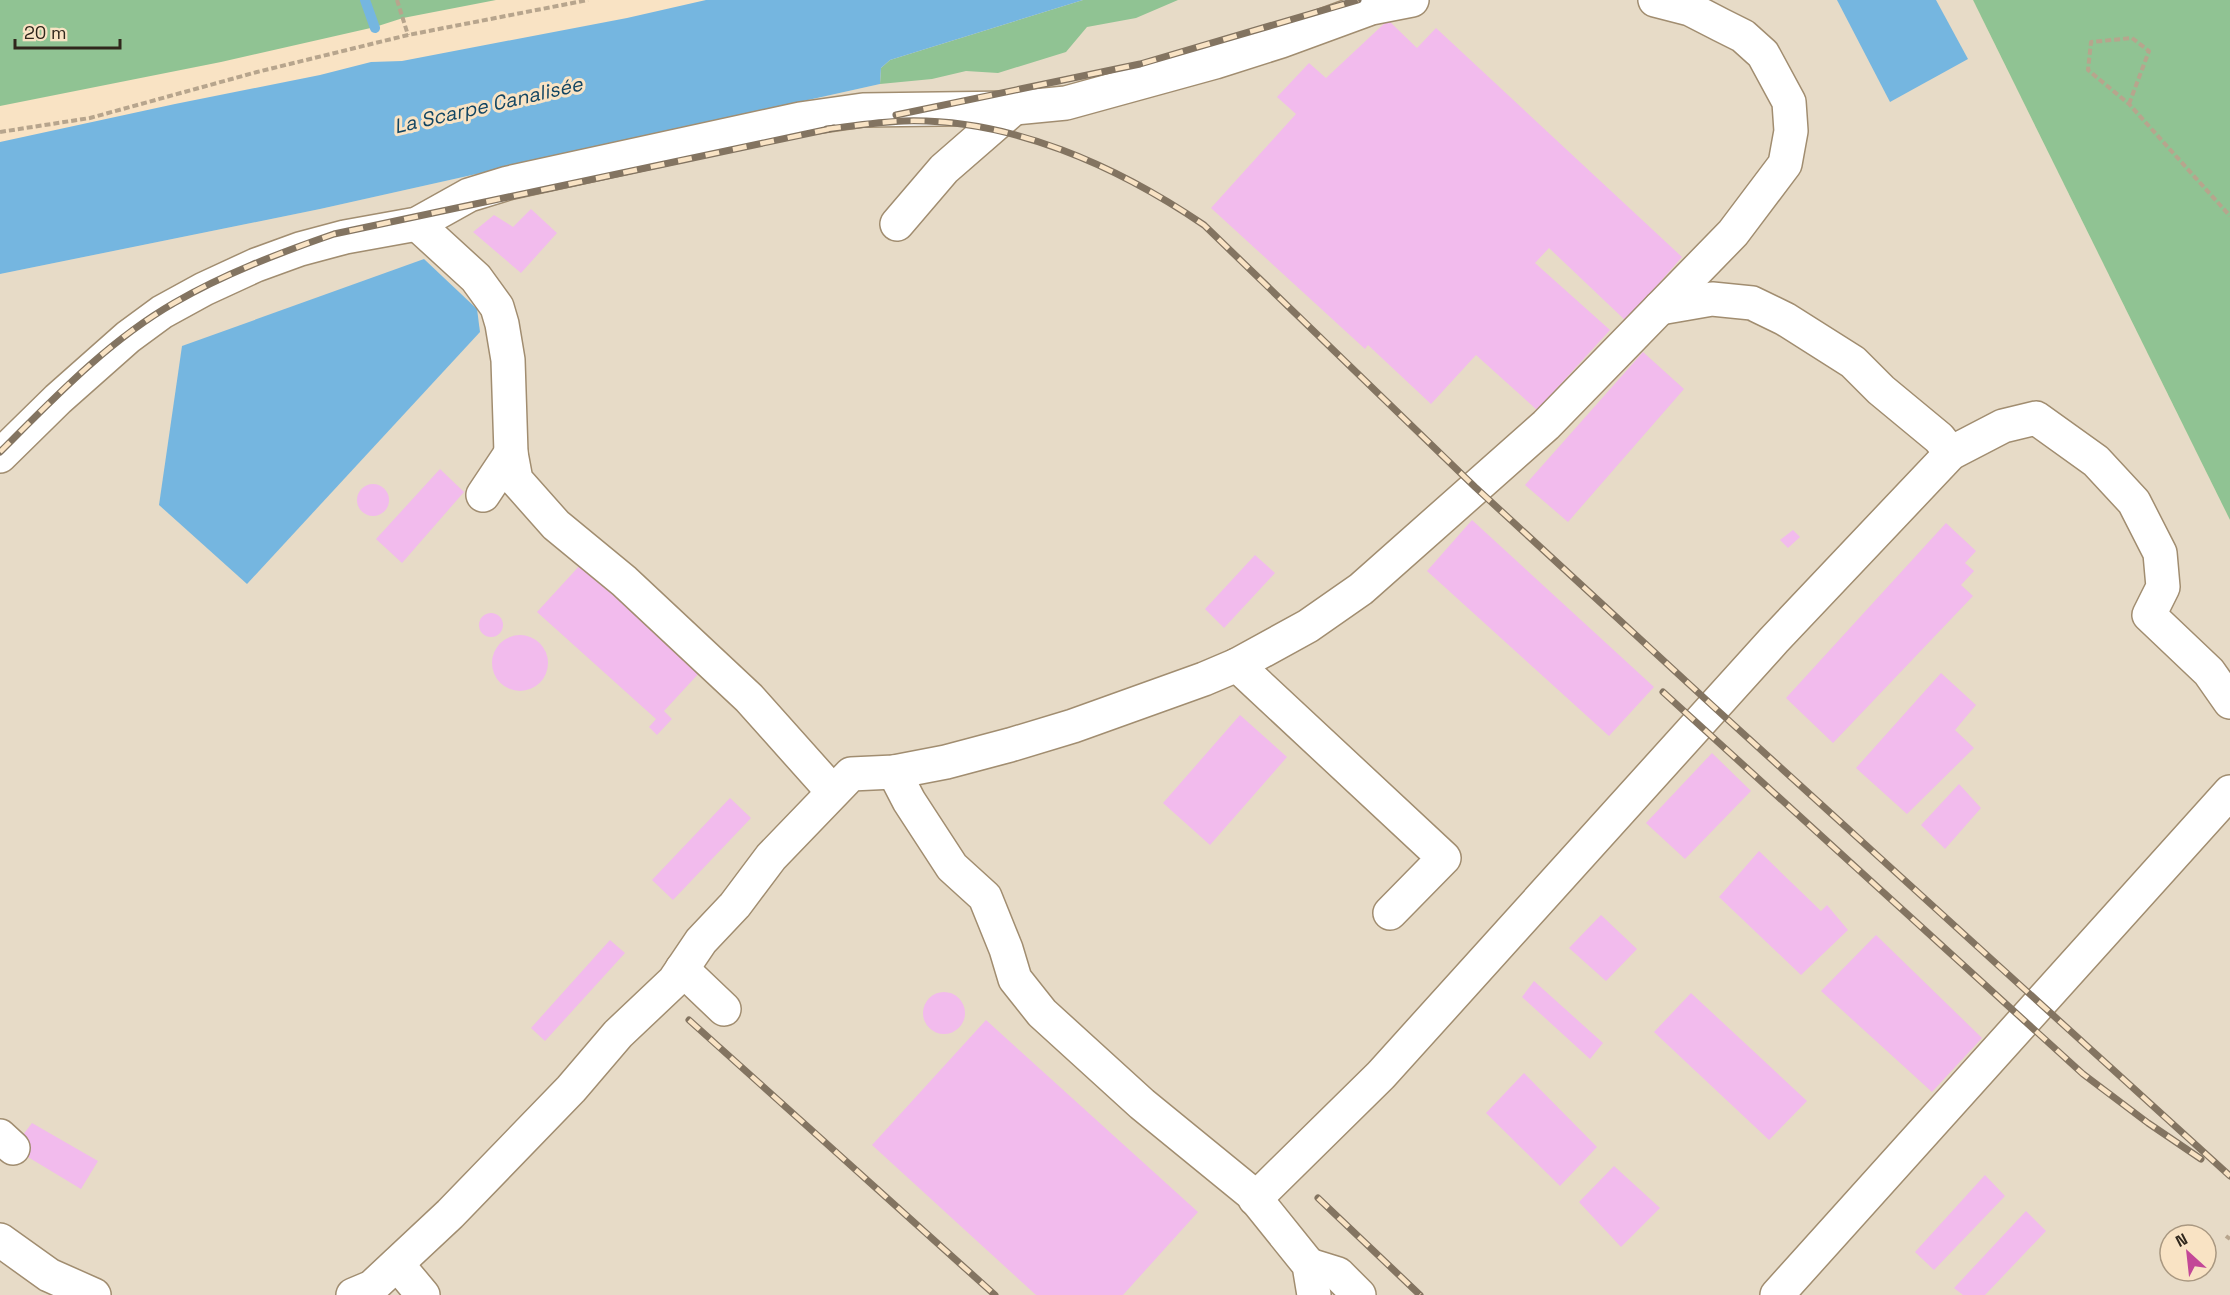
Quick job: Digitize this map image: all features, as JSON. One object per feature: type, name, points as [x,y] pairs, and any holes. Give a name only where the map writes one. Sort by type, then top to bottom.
[{"type":"lane","points":[[0,456],[58,399],[128,337],[162,312],[256,265],[300,249],[345,237],[417,224],[470,195],[508,183],[800,119],[863,110],[1014,108],[1066,103],[1215,62],[1371,8],[1412,0]]},
{"type":"lane","points":[[353,1295],[372,1287],[397,1264],[450,1214],[572,1089],[618,1034],[674,981],[701,941],[735,905],[771,857],[851,774],[894,772],[946,762],[1073,726],[1237,665],[1308,626],[1361,590],[1546,424],[1733,233],[1785,164],[1791,131],[1789,102],[1763,54],[1743,36],[1690,9],[1655,0]]},
{"type":"lane","points":[[897,224],[944,169],[1014,108]]},
{"type":"lane","points":[[417,224],[476,278],[497,307],[508,360],[511,453],[516,480],[556,525],[624,580],[749,698],[833,792]]},
{"type":"lane","points":[[1660,308],[1712,299],[1752,303],[1785,319],[1853,362],[1881,390],[1939,438],[1951,453]]},
{"type":"lane","points":[[1256,1199],[1381,1075],[1774,640],[1951,453],[2003,426],[2036,418],[2096,461],[2134,502],[2160,552],[2163,587],[2149,615],[2209,672],[2230,702]]},
{"type":"lane","points":[[483,495],[511,453]]},
{"type":"lane","points":[[1237,665],[1444,858],[1390,913]]},
{"type":"lane","points":[[894,772],[909,801],[952,867],[985,897],[1006,949],[1015,979],[1042,1013],[1142,1104],[1256,1199],[1311,1280],[1338,1274],[1359,1295]]},
{"type":"lane","points":[[1777,1295],[2230,792]]},
{"type":"lane","points":[[682,969],[724,1009]]},
{"type":"lane","points":[[0,1240],[49,1275],[94,1295]]},
{"type":"lane","points":[[397,1264],[423,1295]]},
{"type":"path","points":[[397,0],[408,35]]},
{"type":"path","points":[[0,132],[90,118],[257,72],[408,35],[588,0]]},
{"type":"path","points":[[2129,104],[2149,51],[2132,38],[2091,42],[2088,70],[2129,104],[2230,216]]},
{"type":"shaded area","points":[[1083,0],[1973,0],[2230,520],[2230,1295],[0,1295],[0,274],[320,209],[880,84],[881,68],[890,60]]},
{"type":"green space","points":[[0,0],[496,0],[403,18],[375,27],[221,62],[0,106]]},
{"type":"green space","points":[[1083,0],[1178,0],[1136,18],[1087,27],[1066,52],[998,73],[966,71],[932,79],[880,84],[881,68],[890,60]]},
{"type":"green space","points":[[1973,0],[2230,0],[2230,520]]},
{"type":"water","name":"La Scarpe Canalisée","points":[[706,0],[1083,0],[890,60],[881,68],[880,84],[320,209],[0,274],[0,142],[320,75],[371,62],[402,61],[627,18]]},
{"type":"water","points":[[1837,0],[1936,0],[1968,59],[1890,102]]},
{"type":"water","points":[[424,259],[477,309],[480,332],[247,584],[159,505],[182,346]]},
{"type":"building","points":[[1388,20],[1417,48],[1436,28],[1682,257],[1626,321],[1549,248],[1535,263],[1610,330],[1537,410],[1476,355],[1431,404],[1368,345],[1365,349],[1211,208],[1296,114],[1277,97],[1309,63],[1326,78]]},
{"type":"building","points":[[531,209],[557,233],[521,273],[473,232],[494,215],[513,227]]},
{"type":"building","points":[[1643,352],[1684,389],[1568,522],[1525,485]]},
{"type":"building","points":[[440,469],[464,492],[402,563],[376,539]]},
{"type":"building","points":[[373,484],[384,489],[389,500],[384,511],[373,516],[362,511],[357,500],[362,489]]},
{"type":"building","points":[[1472,520],[1654,687],[1609,736],[1427,571]]},
{"type":"building","points":[[1946,523],[1976,551],[1965,563],[1974,571],[1961,585],[1973,596],[1833,743],[1786,698]]},
{"type":"building","points":[[1793,530],[1800,537],[1788,548],[1780,540]]},
{"type":"building","points":[[1255,555],[1275,573],[1224,628],[1205,609]]},
{"type":"building","points":[[582,563],[701,671],[664,711],[672,719],[657,735],[649,727],[656,719],[537,612]]},
{"type":"building","points":[[491,613],[496,614],[502,620],[502,630],[496,636],[491,637],[486,636],[480,630],[479,625],[480,620],[486,614]]},
{"type":"building","points":[[520,635],[531,637],[540,643],[546,652],[548,663],[546,674],[540,683],[531,689],[520,691],[509,689],[500,683],[494,674],[492,663],[494,652],[500,643],[509,637]]},
{"type":"building","points":[[1941,673],[1976,705],[1955,730],[1974,748],[1907,814],[1856,768]]},
{"type":"building","points":[[1240,715],[1287,757],[1210,845],[1163,803]]},
{"type":"building","points":[[1712,753],[1751,791],[1685,859],[1646,823]]},
{"type":"building","points":[[1959,784],[1981,808],[1945,849],[1921,825]]},
{"type":"building","points":[[730,798],[751,818],[673,900],[652,880]]},
{"type":"building","points":[[1759,851],[1821,911],[1827,905],[1848,930],[1801,975],[1719,897]]},
{"type":"building","points":[[1601,915],[1637,949],[1606,981],[1569,948]]},
{"type":"building","points":[[1876,935],[1982,1038],[1932,1092],[1821,991]]},
{"type":"building","points":[[610,940],[625,953],[545,1041],[531,1028]]},
{"type":"building","points":[[1534,981],[1603,1043],[1590,1059],[1522,997]]},
{"type":"building","points":[[944,992],[959,998],[965,1013],[959,1028],[944,1034],[929,1028],[923,1013],[929,998]]},
{"type":"building","points":[[1691,993],[1807,1101],[1769,1140],[1654,1032]]},
{"type":"building","points":[[986,1020],[1198,1212],[1123,1295],[1036,1295],[872,1145]]},
{"type":"building","points":[[1524,1073],[1597,1147],[1560,1186],[1486,1113]]},
{"type":"building","points":[[32,1123],[98,1161],[81,1189],[13,1148]]},
{"type":"building","points":[[1614,1166],[1660,1208],[1621,1247],[1579,1202]]},
{"type":"building","points":[[1985,1175],[2005,1196],[1934,1270],[1915,1252]]},
{"type":"building","points":[[2026,1211],[2046,1231],[1985,1295],[1963,1295],[1954,1288]]},
{"type":"waterway","points":[[365,0],[375,28]]},
{"type":"railway","points":[[896,115],[1140,64],[1358,0]]},
{"type":"railway","points":[[827,129],[904,121],[944,122],[1023,137],[1099,165],[1171,203],[1204,225],[1475,487],[2230,1176]]},
{"type":"railway","points":[[0,452],[82,372],[126,335],[193,292],[272,257],[334,234],[834,128]]},
{"type":"railway","points":[[1663,692],[2083,1074],[2201,1159]]},
{"type":"railway","points":[[689,1020],[995,1295]]},
{"type":"railway","points":[[1318,1198],[1420,1295]]}]
